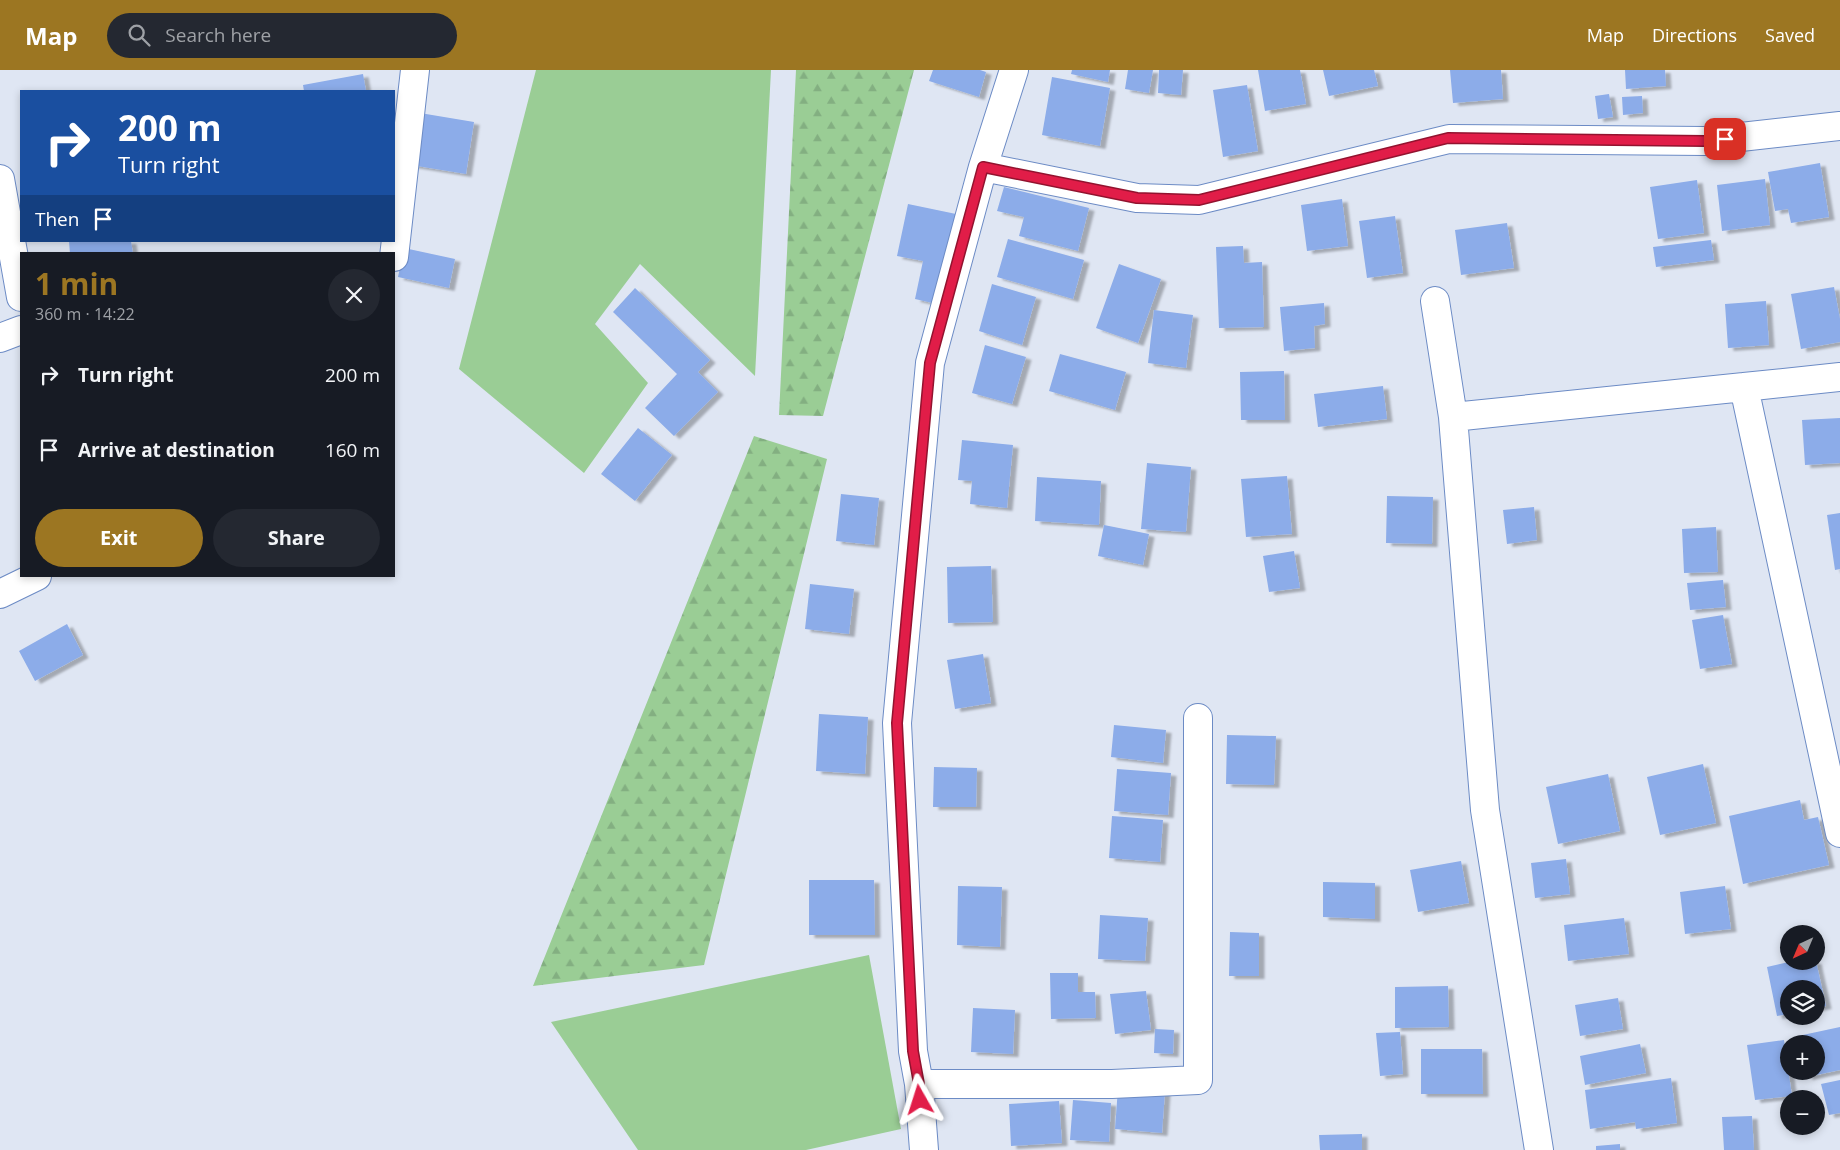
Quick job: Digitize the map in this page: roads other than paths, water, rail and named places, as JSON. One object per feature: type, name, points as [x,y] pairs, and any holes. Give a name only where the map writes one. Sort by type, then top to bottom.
[{"type":"street","points":[[395,252],[415,70]]},
{"type":"street","points":[[924,1150],[919,1084],[913,1051],[897,723],[930,363],[983,167],[1014,70]]},
{"type":"street","points":[[983,167],[1137,198],[1199,200],[1448,138],[1705,141],[1840,126]]},
{"type":"street","points":[[0,179],[20,291]]},
{"type":"street","points":[[1435,301],[1452,417],[1485,810],[1539,1150]]},
{"type":"street","points":[[0,338],[20,330]]},
{"type":"street","points":[[1452,417],[1840,377]]},
{"type":"street","points":[[1744,387],[1840,833]]},
{"type":"street","points":[[0,594],[35,577]]},
{"type":"street","points":[[919,1084],[1112,1084],[1198,1080],[1198,718]]}]
